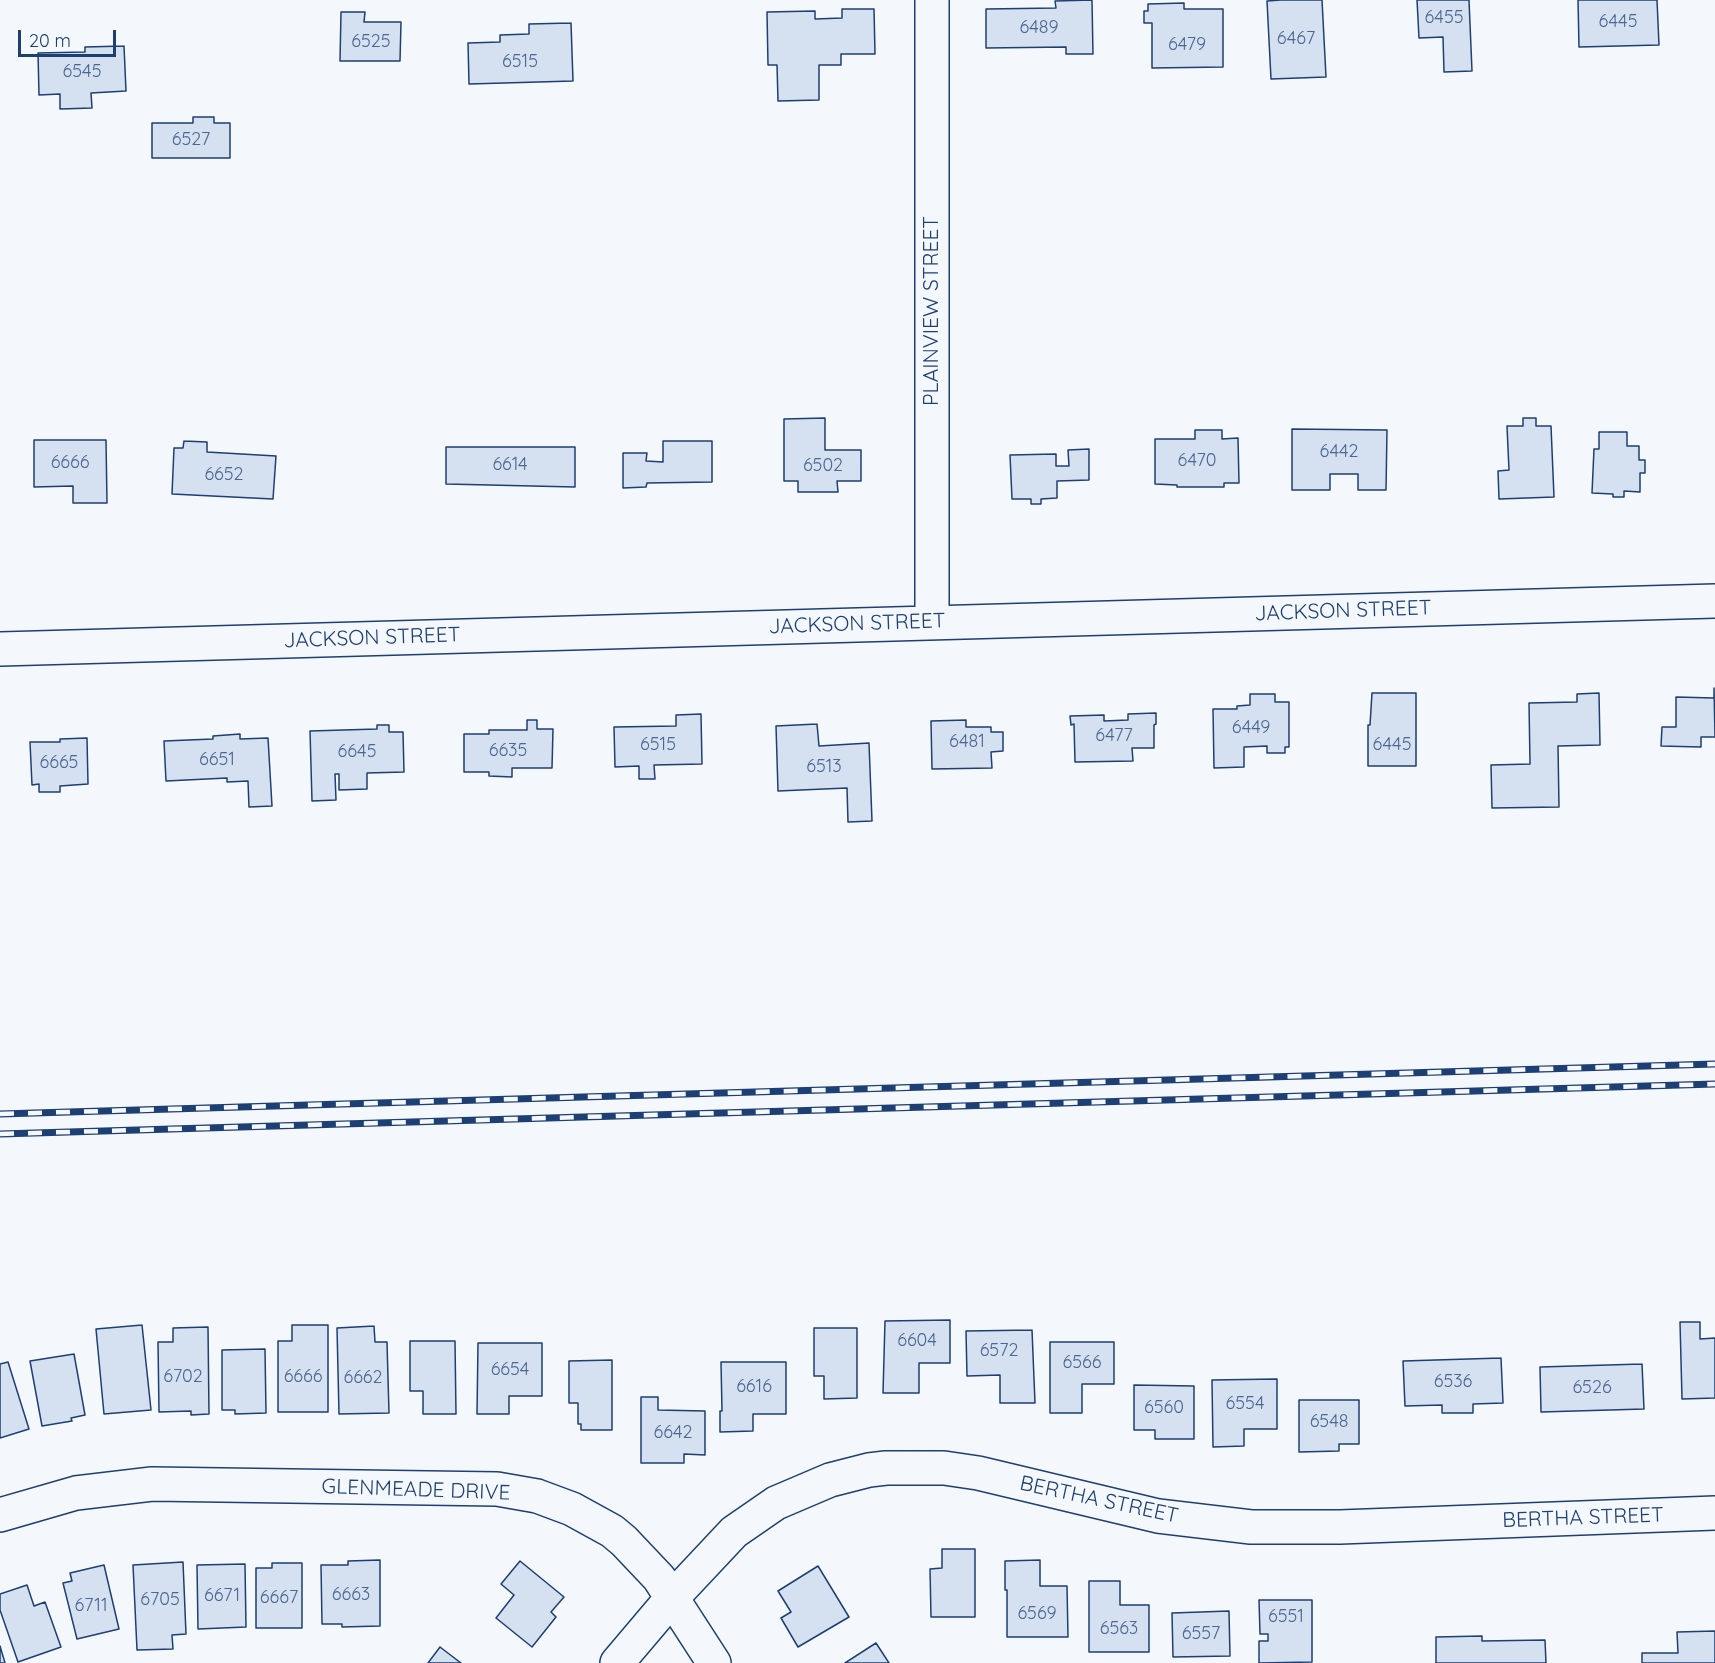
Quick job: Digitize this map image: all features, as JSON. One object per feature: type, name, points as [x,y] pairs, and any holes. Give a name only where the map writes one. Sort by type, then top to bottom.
[{"type":"street","name":"PLAINVIEW STREET","points":[[932,0],[932,622]]},
{"type":"street","name":"JACKSON STREET","points":[[0,649],[1715,601]]},
{"type":"street","name":"BERTHA STREET","points":[[617,1663],[672,1598],[734,1532],[776,1503],[830,1480],[858,1472],[886,1468],[944,1468],[978,1473],[1158,1516],[1251,1527],[1340,1527],[1715,1513]]},
{"type":"street","name":"GLENMEADE DRIVE","points":[[0,1515],[76,1493],[152,1484],[497,1489],[537,1496],[562,1504],[612,1531],[639,1556],[659,1578],[714,1663]]},
{"type":"building","points":[[1092,0],[1093,54],[1066,54],[1066,47],[986,48],[986,9],[1056,8],[1055,1]]},
{"type":"building","points":[[1322,0],[1326,77],[1271,79],[1267,1]]},
{"type":"building","points":[[1417,0],[1469,0],[1472,71],[1444,72],[1443,37],[1419,38]]},
{"type":"building","points":[[1578,0],[1657,0],[1659,45],[1579,47]]},
{"type":"building","points":[[1184,3],[1184,9],[1223,9],[1223,67],[1152,68],[1152,23],[1144,23],[1144,11],[1148,11],[1148,4]]},
{"type":"building","points":[[842,9],[874,9],[875,54],[841,54],[841,65],[819,65],[819,100],[778,101],[777,65],[768,65],[767,12],[815,11],[815,19],[842,18]]},
{"type":"building","points":[[341,12],[365,12],[364,22],[401,22],[400,61],[340,61]]},
{"type":"building","points":[[571,23],[573,81],[469,84],[468,43],[500,42],[500,35],[529,34],[529,24]]},
{"type":"building","points":[[124,46],[126,91],[91,93],[92,108],[60,109],[60,94],[39,95],[38,53],[85,52],[85,47]]},
{"type":"building","points":[[193,117],[214,117],[214,123],[230,123],[230,158],[152,158],[152,123],[193,123]]},
{"type":"building","points":[[825,418],[825,450],[861,450],[861,481],[837,481],[838,492],[798,492],[798,481],[784,481],[784,419]]},
{"type":"building","points":[[1523,418],[1536,418],[1536,426],[1551,426],[1554,497],[1499,499],[1498,471],[1509,470],[1507,426],[1523,426]]},
{"type":"building","points":[[1292,429],[1387,430],[1386,490],[1358,490],[1358,474],[1330,474],[1330,490],[1292,490]]},
{"type":"building","points":[[1195,430],[1222,430],[1222,439],[1238,438],[1239,483],[1224,483],[1224,487],[1177,487],[1177,485],[1155,484],[1155,439],[1195,439]]},
{"type":"building","points":[[1599,432],[1627,432],[1627,446],[1639,446],[1639,460],[1645,460],[1645,473],[1640,473],[1640,492],[1624,491],[1624,497],[1592,493],[1594,449],[1599,449]]},
{"type":"building","points":[[34,440],[106,440],[107,503],[73,503],[73,486],[34,487]]},
{"type":"building","points":[[184,441],[207,442],[207,452],[276,456],[273,499],[172,494],[174,448],[183,448]]},
{"type":"building","points":[[663,441],[712,441],[712,482],[647,483],[646,487],[623,488],[623,453],[647,453],[646,461],[663,462]]},
{"type":"building","points":[[446,447],[575,447],[575,487],[446,484]]},
{"type":"building","points":[[1089,449],[1089,480],[1057,481],[1057,498],[1041,499],[1041,504],[1031,504],[1031,499],[1012,499],[1010,455],[1056,454],[1056,466],[1069,466],[1068,450]]},
{"type":"building","points":[[1714,688],[1715,737],[1701,737],[1701,747],[1661,746],[1662,727],[1676,727],[1676,697],[1714,698]]},
{"type":"building","points":[[1372,693],[1416,693],[1416,766],[1368,766],[1368,725],[1370,725]]},
{"type":"building","points":[[1599,693],[1600,745],[1558,746],[1559,807],[1492,808],[1491,765],[1530,764],[1529,703],[1577,702],[1577,694]]},
{"type":"building","points":[[1250,694],[1275,694],[1275,702],[1289,702],[1289,747],[1285,747],[1285,753],[1267,753],[1267,746],[1244,747],[1244,767],[1214,768],[1213,709],[1237,709],[1237,706],[1250,705]]},
{"type":"building","points":[[1156,713],[1154,748],[1132,748],[1133,761],[1075,762],[1074,724],[1071,725],[1070,716],[1104,715],[1104,721],[1128,720],[1128,714]]},
{"type":"building","points":[[701,714],[702,764],[654,765],[655,779],[639,779],[639,766],[615,767],[614,727],[676,726],[676,715]]},
{"type":"building","points":[[527,720],[537,720],[537,729],[553,729],[552,768],[512,768],[512,777],[489,776],[489,772],[464,772],[464,734],[489,734],[489,730],[527,730]]},
{"type":"building","points":[[966,720],[966,727],[991,727],[991,732],[1003,732],[1003,751],[991,752],[992,768],[932,769],[931,721]]},
{"type":"building","points":[[817,724],[819,746],[869,743],[872,821],[848,822],[847,788],[778,791],[776,726]]},
{"type":"building","points":[[377,725],[389,725],[389,732],[403,732],[404,772],[367,773],[367,789],[339,790],[339,774],[335,774],[336,800],[312,801],[310,731],[377,729]]},
{"type":"building","points":[[240,734],[240,739],[268,738],[272,806],[249,807],[248,781],[227,782],[227,778],[166,781],[164,741],[213,739],[213,736]]},
{"type":"building","points":[[87,738],[88,784],[60,786],[60,792],[39,792],[39,784],[32,785],[30,742],[60,742],[60,739]]},
{"type":"building","points":[[950,1320],[950,1363],[919,1363],[919,1393],[883,1393],[885,1321]]},
{"type":"building","points":[[1680,1322],[1700,1322],[1700,1339],[1715,1338],[1715,1398],[1682,1399]]},
{"type":"building","points":[[142,1325],[151,1410],[104,1414],[96,1329]]},
{"type":"building","points":[[292,1325],[328,1325],[328,1412],[278,1412],[278,1341],[292,1341]]},
{"type":"building","points":[[374,1326],[375,1342],[387,1342],[389,1413],[339,1414],[337,1328]]},
{"type":"building","points":[[208,1327],[209,1414],[191,1415],[191,1411],[159,1412],[158,1342],[173,1342],[173,1328]]},
{"type":"building","points":[[814,1328],[857,1328],[857,1398],[824,1399],[824,1376],[814,1376]]},
{"type":"building","points":[[1032,1330],[1035,1403],[1000,1403],[1000,1375],[967,1376],[966,1331]]},
{"type":"building","points":[[410,1341],[455,1341],[456,1414],[423,1414],[423,1391],[410,1391]]},
{"type":"building","points":[[1050,1342],[1114,1342],[1114,1384],[1082,1384],[1082,1413],[1050,1413]]},
{"type":"building","points":[[478,1343],[542,1343],[542,1396],[509,1396],[509,1414],[477,1414]]},
{"type":"building","points":[[265,1349],[266,1413],[235,1414],[235,1410],[222,1410],[222,1350]]},
{"type":"building","points":[[74,1354],[85,1415],[71,1418],[72,1421],[42,1426],[30,1361]]},
{"type":"building","points":[[1501,1358],[1503,1403],[1473,1404],[1473,1413],[1442,1413],[1442,1405],[1405,1406],[1403,1361]]},
{"type":"building","points":[[612,1360],[612,1430],[581,1430],[581,1424],[578,1424],[578,1403],[569,1403],[569,1361]]},
{"type":"building","points":[[8,1362],[29,1429],[0,1438],[0,1364]]},
{"type":"building","points":[[721,1362],[786,1362],[786,1414],[753,1414],[753,1431],[720,1432]]},
{"type":"building","points":[[1642,1364],[1644,1409],[1541,1412],[1540,1367]]},
{"type":"building","points":[[1277,1379],[1277,1429],[1244,1429],[1244,1446],[1213,1447],[1212,1380]]},
{"type":"building","points":[[1134,1385],[1194,1386],[1194,1439],[1155,1439],[1155,1430],[1134,1430]]},
{"type":"building","points":[[641,1397],[658,1397],[658,1410],[705,1411],[705,1455],[684,1454],[684,1463],[641,1463]]},
{"type":"building","points":[[1299,1400],[1359,1400],[1359,1444],[1339,1444],[1339,1451],[1299,1452]]},
{"type":"building","points":[[942,1549],[975,1549],[975,1617],[931,1617],[930,1569],[942,1568]]},
{"type":"building","points":[[380,1560],[380,1626],[342,1627],[342,1624],[322,1624],[321,1565],[348,1565],[348,1561]]},
{"type":"building","points":[[1040,1560],[1040,1586],[1067,1586],[1068,1637],[1007,1637],[1005,1561]]},
{"type":"building","points":[[520,1561],[564,1597],[551,1612],[556,1617],[532,1647],[496,1618],[514,1595],[501,1584]]},
{"type":"building","points":[[183,1562],[186,1634],[172,1635],[173,1649],[137,1650],[133,1565]]},
{"type":"building","points":[[272,1563],[302,1563],[302,1628],[256,1628],[256,1568],[272,1568]]},
{"type":"building","points":[[245,1564],[246,1627],[198,1629],[197,1565]]},
{"type":"building","points":[[104,1565],[119,1629],[77,1639],[63,1583],[72,1581],[70,1573]]},
{"type":"building","points":[[818,1566],[849,1617],[798,1647],[781,1618],[791,1612],[778,1591]]},
{"type":"building","points":[[1089,1581],[1120,1581],[1120,1605],[1149,1605],[1149,1652],[1089,1652]]},
{"type":"building","points":[[27,1585],[34,1606],[45,1602],[61,1647],[18,1662],[0,1610],[0,1594]]},
{"type":"building","points":[[1259,1600],[1312,1600],[1312,1662],[1259,1663],[1259,1641],[1268,1641],[1268,1634],[1260,1634]]},
{"type":"building","points":[[1229,1611],[1230,1656],[1173,1657],[1172,1613]]},
{"type":"building","points":[[1715,1631],[1715,1663],[1642,1663],[1642,1653],[1678,1653],[1677,1632]]},
{"type":"building","points":[[1482,1636],[1482,1641],[1545,1640],[1546,1663],[1436,1663],[1436,1637]]},
{"type":"building","points":[[876,1643],[889,1663],[845,1663]]},
{"type":"building","points":[[0,1646],[5,1663],[0,1663]]},
{"type":"building","points":[[440,1647],[461,1663],[428,1663]]},
{"type":"railway","points":[[0,1114],[1715,1064]]},
{"type":"railway","points":[[0,1134],[1715,1084]]}]
